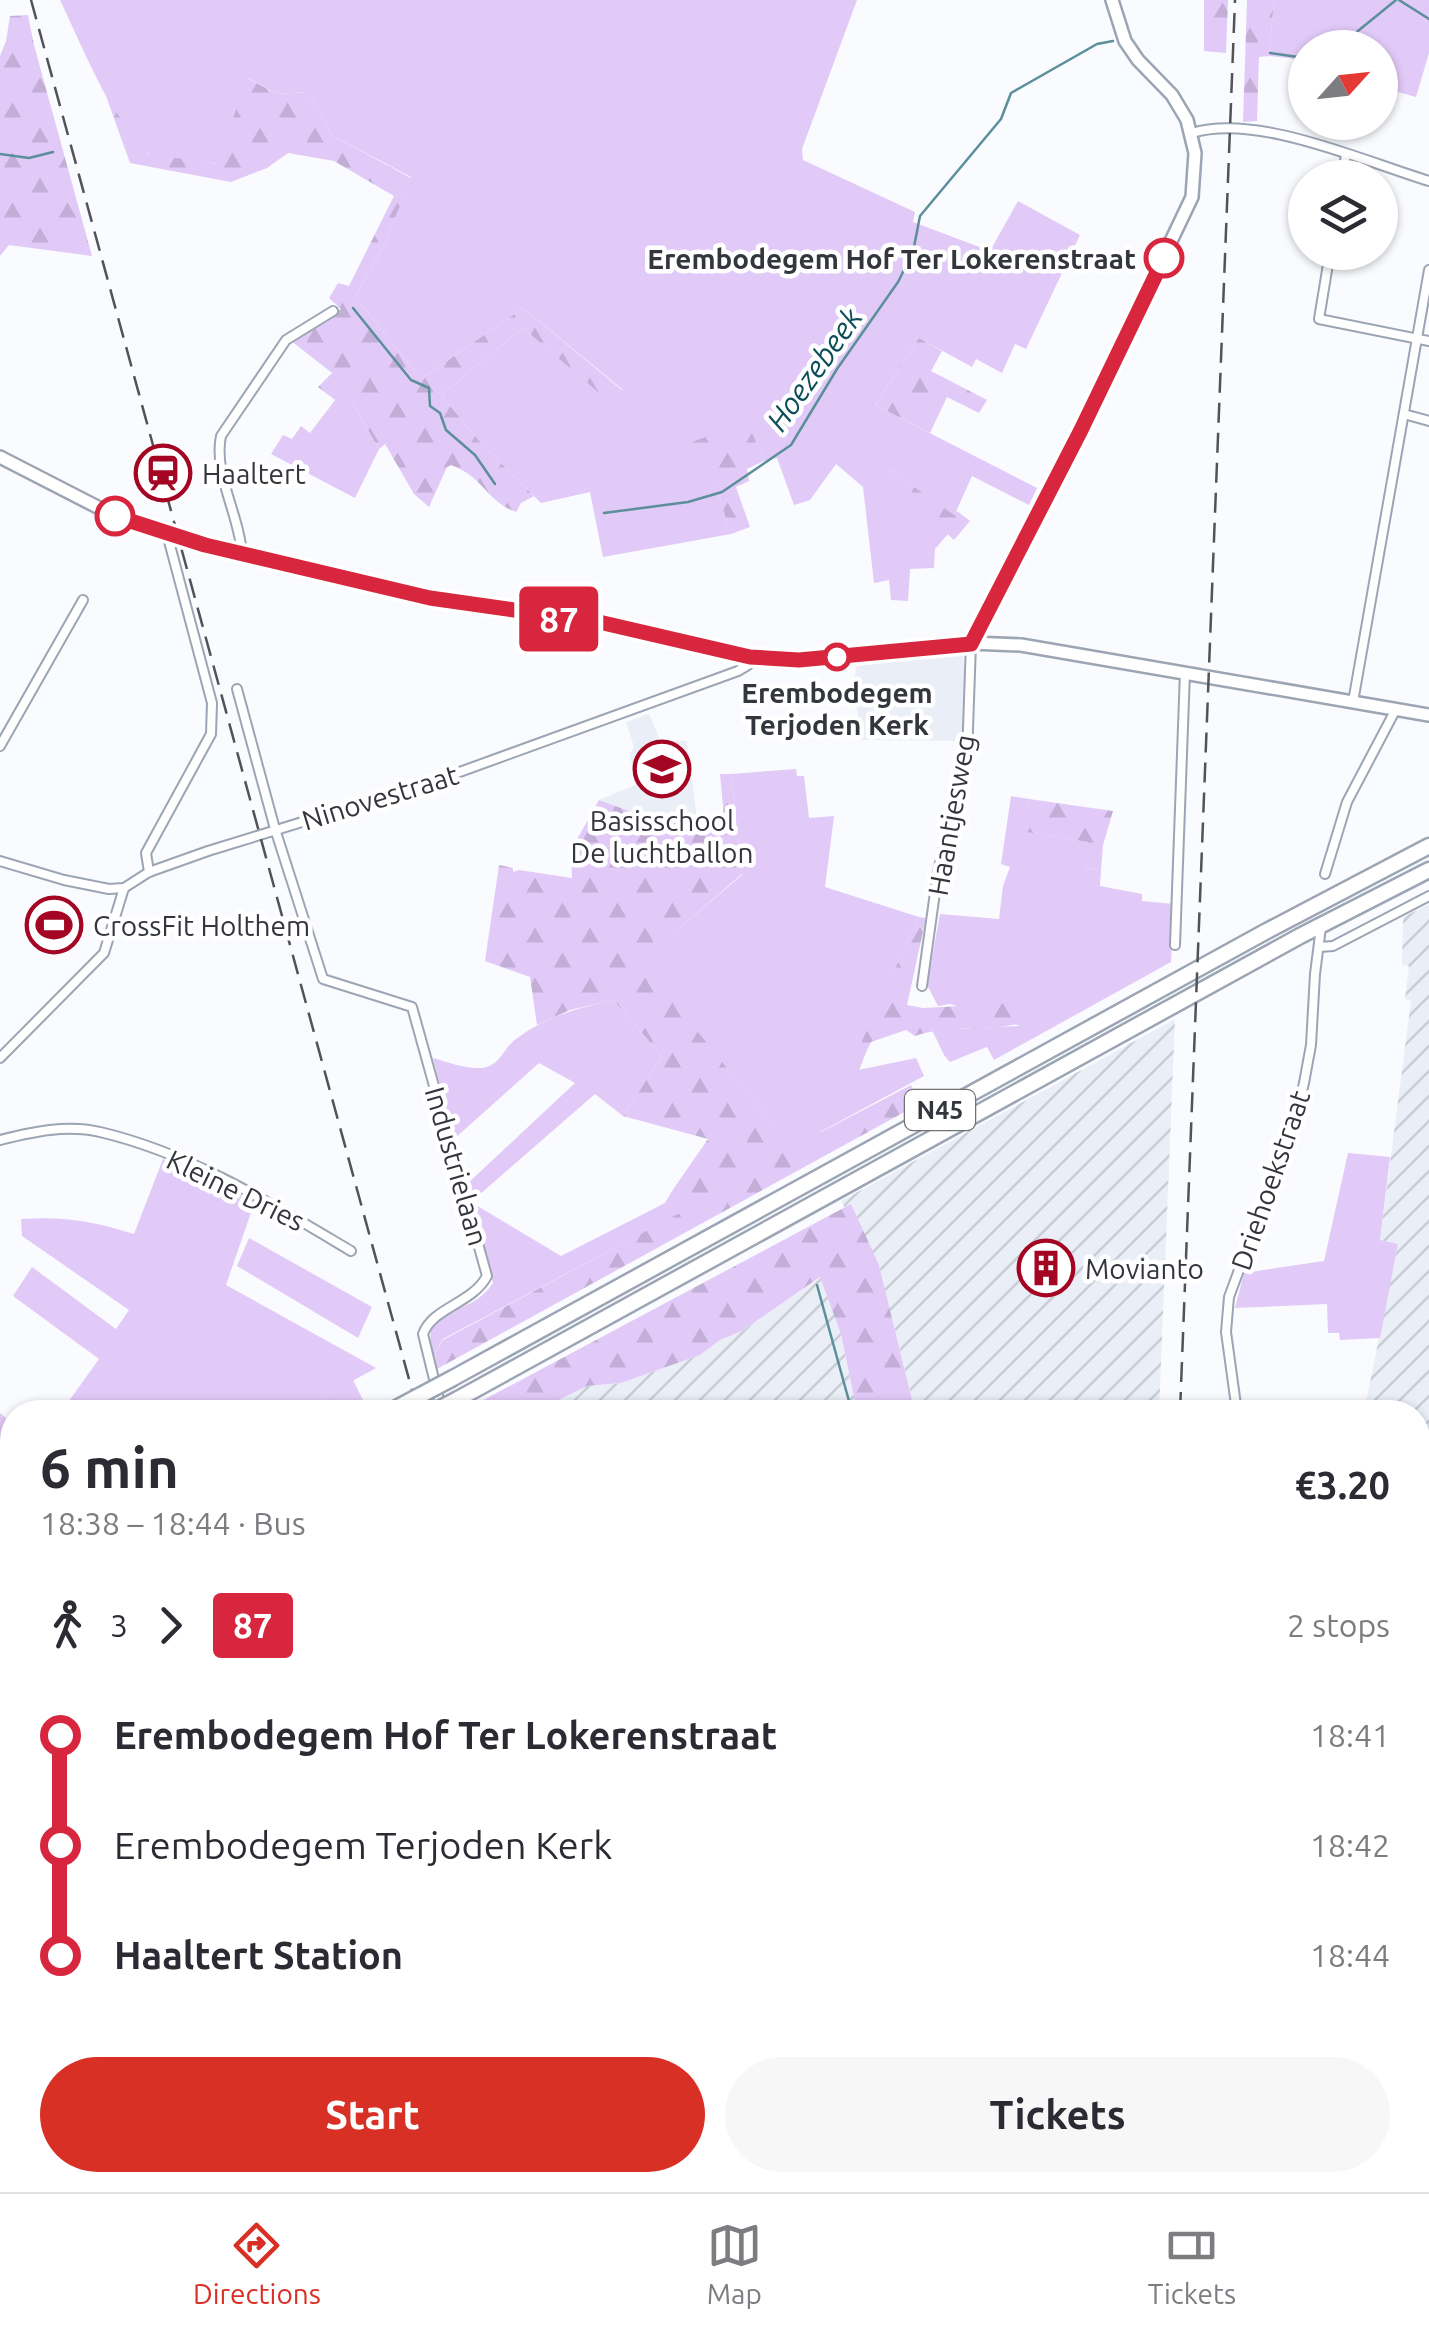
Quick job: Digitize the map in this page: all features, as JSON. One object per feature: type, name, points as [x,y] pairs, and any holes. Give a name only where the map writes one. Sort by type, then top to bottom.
[{"type":"highway","name":"N45","points":[[411,1400],[1264,932],[1429,846]]},
{"type":"highway","name":"N45","points":[[456,1400],[1300,936],[1429,870]]},
{"type":"main road","points":[[971,644],[1081,430],[1192,197],[1196,170],[1192,133],[1172,95],[1125,41],[1112,0]]},
{"type":"main road","points":[[0,456],[110,514],[205,545],[430,598],[599,622],[750,657],[799,660],[971,644],[1058,650],[1429,715]]},
{"type":"street","points":[[1192,133],[1214,127],[1255,129],[1429,181]]},
{"type":"street","points":[[1345,160],[1346,155]]},
{"type":"street","points":[[1327,270],[1319,319],[1429,341]]},
{"type":"street","points":[[1353,702],[1416,340],[1425,316],[1429,270]]},
{"type":"street","points":[[242,554],[218,454],[220,436],[286,340],[334,311]]},
{"type":"street","points":[[1404,414],[1429,422]]},
{"type":"street","points":[[149,872],[146,852],[214,720],[167,534]]},
{"type":"street","points":[[0,746],[82,600]]},
{"type":"street","name":"Haantjesweg","points":[[922,986],[938,871],[967,757],[971,644]]},
{"type":"street","name":"Ninovestraat","points":[[124,888],[149,872],[432,782],[614,718],[738,670],[748,665],[750,657]]},
{"type":"street","points":[[1175,946],[1185,672]]},
{"type":"street","points":[[238,689],[275,829]]},
{"type":"street","points":[[1325,874],[1347,802],[1396,709]]},
{"type":"street","name":"Industrielaan","points":[[275,829],[323,979],[412,1007],[487,1276],[480,1290],[427,1322],[423,1334],[439,1400]]},
{"type":"street","points":[[0,861],[64,880],[124,888],[104,953],[0,1058]]},
{"type":"street","points":[[1300,936],[1319,947],[1334,946],[1429,896]]},
{"type":"street","name":"Driehoekstraat","points":[[1235,1400],[1226,1332],[1228,1297],[1296,1116],[1312,1045],[1322,925]]},
{"type":"street","name":"Kleine Dries","points":[[0,1140],[63,1129],[98,1131],[188,1162],[278,1207],[351,1250]]},
{"type":"shaded area","points":[[963,654],[963,741],[861,740],[854,685],[856,666]]},
{"type":"shaded area","name":"Basisschool De luchtballon","points":[[649,714],[660,740],[687,741],[697,818],[646,817],[599,800],[635,785],[630,753],[634,747],[626,722]]},
{"type":"shaded area","points":[[1429,904],[1429,1400],[1366,1400],[1398,1244],[1380,1240],[1411,1001],[1405,999],[1409,966],[1402,965],[1403,917]]},
{"type":"shaded area","points":[[1175,1019],[1159,1400],[912,1400],[879,1265],[841,1201]]},
{"type":"shaded area","points":[[821,1277],[841,1334],[855,1400],[558,1400],[587,1386],[621,1383],[700,1355],[719,1340],[742,1331]]},
{"type":"green space","points":[[60,0],[857,0],[802,149],[803,160],[915,212],[913,222],[990,251],[1018,201],[1080,235],[1026,349],[1015,344],[1002,373],[976,359],[972,367],[919,338],[875,405],[1037,488],[1029,505],[972,476],[954,516],[890,470],[885,479],[948,534],[935,549],[934,568],[910,569],[908,601],[891,600],[889,580],[874,583],[863,487],[836,464],[810,500],[794,505],[777,458],[764,461],[747,422],[707,458],[731,534],[603,557],[590,492],[541,503],[481,443],[441,395],[523,328],[611,402],[623,390],[523,308],[421,379],[355,296],[384,246],[411,177],[333,136],[308,92],[277,94],[248,78],[218,164],[149,154],[125,129],[112,108]]},
{"type":"green space","points":[[1204,0],[1228,0],[1226,53],[1204,51]]},
{"type":"green space","points":[[1247,0],[1274,0],[1269,56],[1259,57],[1257,121],[1243,122]]},
{"type":"green space","points":[[1274,0],[1429,0],[1429,53],[1416,97],[1398,92],[1398,30],[1288,30],[1288,58],[1269,56]]},
{"type":"green space","points":[[28,15],[92,256],[9,245],[0,256],[0,56],[10,16]]},
{"type":"green space","points":[[247,78],[277,94],[308,92],[333,136],[411,178],[384,246],[355,296],[421,379],[523,308],[623,391],[611,403],[523,328],[441,395],[481,443],[534,496],[521,503],[516,512],[451,465],[429,507],[414,494],[385,444],[379,449],[352,403],[339,396],[335,400],[318,387],[332,373],[290,340],[341,309],[329,298],[338,283],[349,286],[394,196],[334,161],[288,153],[267,168],[231,182],[130,163],[106,96],[148,154],[217,164]]},
{"type":"green space","points":[[919,338],[942,351],[931,371],[987,400],[979,413],[947,397],[930,433],[875,405]]},
{"type":"green space","points":[[339,395],[352,403],[379,449],[355,498],[271,454],[283,435],[292,439],[301,426],[310,433]]},
{"type":"green space","points":[[747,421],[764,461],[747,469],[749,481],[736,487],[750,527],[731,534],[707,459],[689,465],[682,446]]},
{"type":"green space","points":[[890,470],[954,515],[957,511],[970,521],[954,540],[884,479]]},
{"type":"green space","points":[[796,769],[797,776],[804,776],[809,818],[834,816],[825,887],[919,917],[835,1102],[858,1070],[916,1058],[924,1076],[820,1132],[823,1142],[805,1148],[764,1114],[640,961],[742,875],[731,774]]},
{"type":"green space","points":[[720,774],[731,774],[742,874],[641,961],[764,1114],[805,1147],[822,1142],[819,1133],[911,1085],[919,1104],[437,1369],[435,1352],[443,1340],[687,1209],[672,1191],[708,1139],[623,1116],[662,1056],[613,1000],[570,1010],[537,1025],[530,977],[485,961],[499,865],[513,868],[513,872],[572,878],[571,850],[599,800],[646,817],[724,818]]},
{"type":"green space","points":[[1011,796],[1029,799],[1027,832],[1089,842],[1085,868],[1101,870],[1100,886],[1142,894],[1142,901],[1174,904],[1171,962],[994,1060],[987,1047],[950,1062],[932,1030],[1020,1026],[950,1004],[938,1006],[927,985],[940,914],[999,919],[1010,867],[1001,864]]},
{"type":"green space","points":[[1029,799],[1113,811],[1103,845],[1101,870],[1085,868],[1088,842],[1026,832]]},
{"type":"green space","points":[[919,917],[926,918],[907,1005],[923,1008],[1037,1002],[1039,1016],[1009,1026],[915,1036],[906,1030],[871,1042],[847,1096],[842,1103],[834,1102]]},
{"type":"green space","points":[[613,1000],[662,1056],[623,1116],[595,1094],[471,1202],[561,1256],[665,1203],[672,1191],[688,1209],[443,1339],[435,1352],[437,1369],[431,1346],[436,1321],[482,1296],[493,1283],[466,1185],[575,1083],[539,1063],[454,1139],[433,1058],[469,1067],[488,1067],[511,1043],[538,1025]]},
{"type":"green space","points":[[1348,1153],[1390,1157],[1380,1240],[1398,1244],[1380,1338],[1340,1340],[1339,1333],[1328,1333],[1327,1304],[1235,1308],[1244,1273],[1324,1261]]},
{"type":"green space","points":[[163,1159],[255,1201],[226,1285],[376,1368],[318,1400],[70,1400],[99,1359],[13,1296],[32,1267],[116,1329],[129,1310],[22,1236],[21,1219],[78,1220],[134,1234]]},
{"type":"green space","points":[[851,1204],[879,1265],[912,1400],[855,1400],[841,1334],[820,1277],[700,1355],[621,1383],[587,1386],[558,1400],[484,1400]]},
{"type":"green space","points":[[249,1238],[372,1307],[358,1338],[237,1266]]},
{"type":"green space","points":[[353,1380],[363,1400],[317,1400]]},
{"type":"waterway","name":"Hoezebeek","points":[[1359,30],[1396,0]]},
{"type":"waterway","name":"Hoezebeek","points":[[1399,0],[1429,19]]},
{"type":"waterway","name":"Hoezebeek","points":[[604,513],[688,502],[722,492],[791,445],[837,369],[898,282],[913,252],[920,216],[1001,119],[1011,93],[1097,44],[1113,41]]},
{"type":"waterway","name":"Hoezebeek","points":[[1270,53],[1288,56]]},
{"type":"waterway","name":"Hoezebeek","points":[[0,154],[29,158],[53,152]]},
{"type":"waterway","name":"Hoezebeek","points":[[353,308],[411,380],[429,388],[430,406],[440,413],[446,430],[475,455],[495,484]]},
{"type":"waterway","points":[[817,1285],[849,1400]]},
{"type":"railway","points":[[31,0],[415,1400]]},
{"type":"railway","points":[[1180,1400],[1235,0]]},
{"type":"bus line","name":"87","points":[[115,516],[247,556],[430,598],[599,622],[750,657],[799,660],[971,644],[1164,258]]},
{"type":"place","name":"Erembodegem Hof Ter Lokerenstraat","points":[[1164,258]]},
{"type":"place","name":"Haaltert","points":[[163,473]]},
{"type":"place","name":"Erembodegem Terjoden Kerk","points":[[837,657]]},
{"type":"place","name":"Basisschool De luchtballon","points":[[662,769]]},
{"type":"place","name":"CrossFit Holthem","points":[[54,925]]},
{"type":"place","name":"Movianto","points":[[1046,1268]]}]
